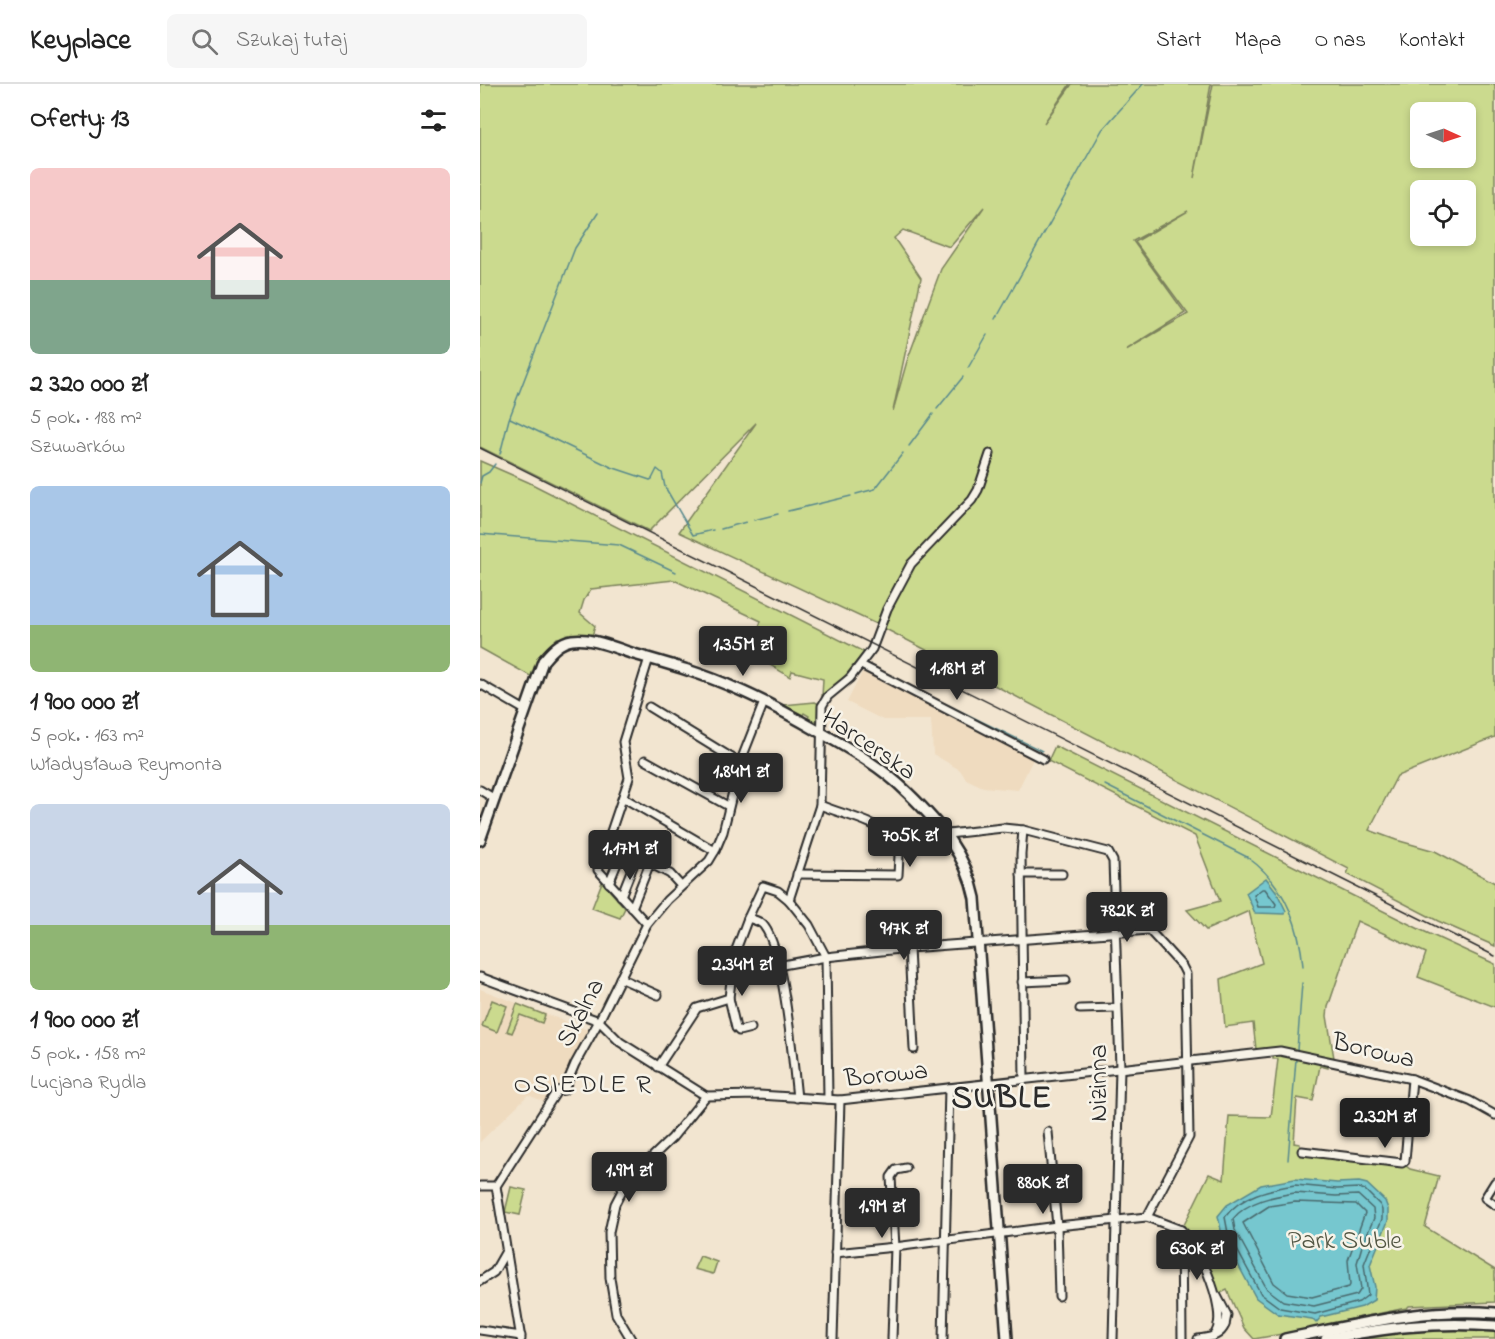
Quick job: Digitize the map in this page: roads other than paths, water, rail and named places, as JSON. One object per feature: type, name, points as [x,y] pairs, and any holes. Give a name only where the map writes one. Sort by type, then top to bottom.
[{"type":"street","points":[[789,900],[820,805],[824,700],[850,678],[874,646],[887,609],[911,564],[972,500],[978,490],[990,454]]},
{"type":"street","name":"Harcerska","points":[[525,711],[543,661],[557,646],[567,641],[584,640],[650,658],[738,689],[864,758],[906,791],[948,834],[972,883],[979,942],[1007,1339]]},
{"type":"street","points":[[646,924],[598,870],[629,778],[629,768],[623,750],[625,733],[650,658]]},
{"type":"street","points":[[861,664],[1043,759]]},
{"type":"street","points":[[480,684],[525,711],[480,840]]},
{"type":"street","name":"Skalna","points":[[496,1186],[557,1091],[564,1090],[646,924],[715,851],[723,832],[740,763],[764,702]]},
{"type":"street","points":[[649,707],[740,763]]},
{"type":"street","points":[[645,760],[728,806]]},
{"type":"street","points":[[480,790],[495,799]]},
{"type":"street","points":[[624,798],[715,851]]},
{"type":"street","points":[[797,874],[898,875],[899,856],[895,838],[864,819],[839,813],[820,805]]},
{"type":"street","name":"Nizinna","points":[[948,834],[1003,828],[1023,830],[1108,852],[1114,865],[1114,932],[1120,1068],[1113,1339]]},
{"type":"street","points":[[1023,830],[1020,854],[1024,1078]]},
{"type":"street","points":[[609,883],[622,848],[670,874],[683,885]]},
{"type":"street","points":[[621,896],[637,856]]},
{"type":"street","points":[[632,908],[650,863]]},
{"type":"street","points":[[1021,874],[1062,874]]},
{"type":"street","points":[[751,1028],[739,1031],[736,1028],[729,998],[734,955],[748,918],[764,886],[778,891],[789,900],[814,931],[826,957],[828,1099]]},
{"type":"street","points":[[748,918],[763,923],[779,966],[797,1098]]},
{"type":"street","points":[[745,972],[826,957],[909,948],[1149,930],[1182,966],[1186,974],[1189,1137],[1147,1217]]},
{"type":"street","points":[[909,948],[914,1049]]},
{"type":"street","points":[[480,977],[599,1021],[620,1042],[706,1096],[672,1138],[627,1181],[615,1204],[609,1239],[610,1278],[616,1314],[631,1339]]},
{"type":"street","points":[[620,978],[658,995]]},
{"type":"street","points":[[1022,982],[1066,980]]},
{"type":"street","points":[[658,1067],[697,1008],[729,998]]},
{"type":"street","name":"Nizinna","points":[[1080,1009],[1117,1008]]},
{"type":"street","name":"Borowa","points":[[706,1096],[759,1095],[840,1100],[1280,1051],[1412,1079],[1462,1097],[1495,1115]]},
{"type":"street","points":[[1302,1151],[1402,1163],[1405,1161],[1412,1079]]},
{"type":"street","points":[[943,1339],[950,1088]]},
{"type":"street","points":[[833,1339],[840,1100]]},
{"type":"street","points":[[1048,1132],[1057,1226],[1059,1296]]},
{"type":"street","points":[[892,1339],[895,1247],[891,1177],[896,1170],[906,1168]]},
{"type":"street","points":[[1495,1182],[1485,1198],[1495,1205]]},
{"type":"street","points":[[480,1329],[521,1337],[496,1186],[482,1184]]},
{"type":"street","points":[[835,1253],[1147,1217],[1181,1230],[1193,1242],[1217,1296],[1221,1324],[1213,1336],[1198,1339]]},
{"type":"street","points":[[1181,1230],[1182,1339]]},
{"type":"street","points":[[480,1281],[494,1272],[506,1251]]},
{"type":"street","points":[[1286,1339],[1402,1316],[1451,1312],[1495,1313]]},
{"type":"street","points":[[1326,1339],[1388,1327],[1423,1324],[1462,1323],[1495,1326]]},
{"type":"water","points":[[1266,878],[1276,891],[1286,911],[1285,914],[1255,913],[1246,893]]},
{"type":"water","points":[[1295,1179],[1367,1184],[1385,1201],[1388,1209],[1388,1221],[1370,1265],[1375,1287],[1374,1300],[1362,1307],[1321,1317],[1316,1323],[1312,1319],[1278,1314],[1256,1298],[1222,1235],[1218,1216],[1227,1205],[1261,1185]]},
{"type":"waterway","points":[[996,319],[1102,130],[1143,84]]},
{"type":"waterway","points":[[500,454],[509,419],[575,248],[598,213]]},
{"type":"waterway","points":[[968,368],[987,335]]},
{"type":"waterway","points":[[937,409],[963,377]]},
{"type":"waterway","points":[[909,446],[933,414]]},
{"type":"waterway","points":[[510,418],[611,467],[650,480],[657,469],[662,473],[665,487],[693,535],[713,530]]},
{"type":"waterway","points":[[856,494],[875,489],[903,453]]},
{"type":"waterway","points":[[480,483],[482,476],[489,472],[495,464]]},
{"type":"waterway","points":[[788,511],[851,496]]},
{"type":"waterway","points":[[754,520],[778,514]]},
{"type":"waterway","points":[[721,529],[746,522]]},
{"type":"waterway","points":[[480,534],[619,545],[676,572]]},
{"type":"waterway","points":[[913,688],[1042,751]]},
{"type":"waterway","points":[[1105,785],[1247,857],[1260,867],[1280,891],[1287,905],[1298,934],[1303,966]]},
{"type":"waterway","points":[[1297,1050],[1302,983]]},
{"type":"waterway","points":[[1288,1160],[1296,1059]]},
{"type":"railway","points":[[480,448],[1495,956]]},
{"type":"district","name":"OSIEDLE R","points":[[583,1083]]},
{"type":"district","name":"SUBLE","points":[[1002,1096]]},
{"type":"park label","name":"Park Suble","points":[[1345,1239]]}]
